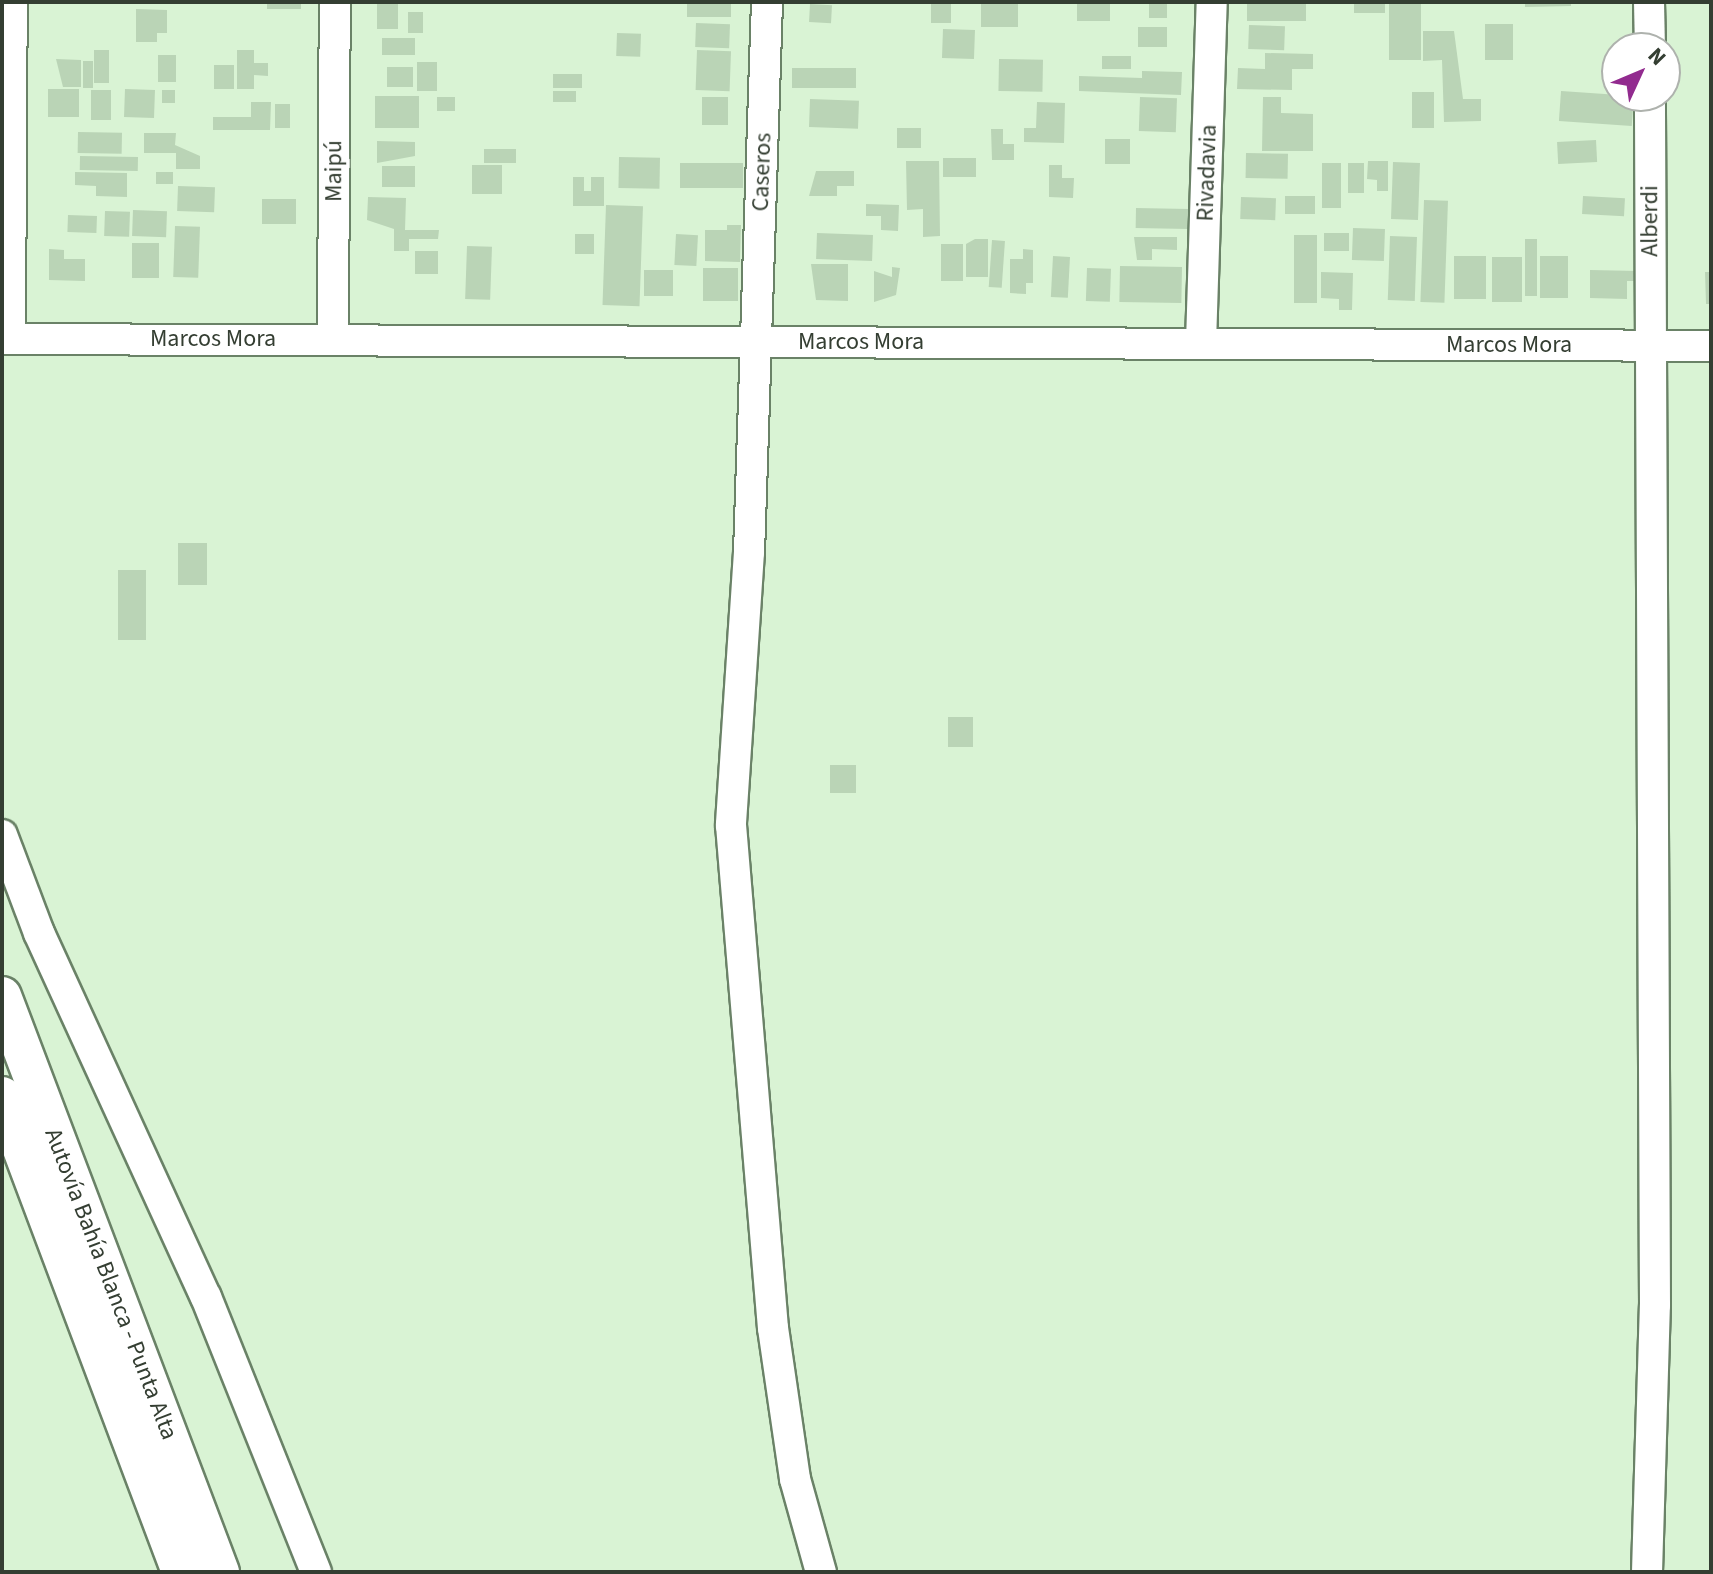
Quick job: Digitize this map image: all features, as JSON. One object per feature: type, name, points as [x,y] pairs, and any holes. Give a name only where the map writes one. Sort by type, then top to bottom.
[{"type":"main road","name":"Autovía Bahía Blanca - Punta Alta","points":[[2,996],[220,1572]]},
{"type":"main road","name":"Autovía Bahía Blanca - Punta Alta","points":[[2,1096],[181,1572]]},
{"type":"street","points":[[6,339],[12,2]]},
{"type":"street","name":"Maipú","points":[[333,339],[335,2]]},
{"type":"street","name":"Caseros","points":[[767,2],[757,341],[731,825],[773,1328],[795,1479],[821,1572]]},
{"type":"street","name":"Rivadavia","points":[[1201,343],[1212,2]]},
{"type":"street","points":[[1649,2],[1650,32]]},
{"type":"street","name":"Alberdi","points":[[1647,1572],[1655,1305],[1650,112]]},
{"type":"street","name":"Marcos Mora","points":[[6,339],[1711,346]]},
{"type":"street","points":[[2,835],[39,933],[206,1297],[316,1572]]},
{"type":"building","points":[[267,2],[301,2],[301,9],[267,9]]},
{"type":"building","points":[[377,2],[398,2],[398,29],[377,29]]},
{"type":"building","points":[[687,2],[731,2],[731,17],[687,17]]},
{"type":"building","points":[[931,2],[951,2],[951,23],[931,23]]},
{"type":"building","points":[[981,2],[1018,2],[1018,27],[981,27]]},
{"type":"building","points":[[1077,2],[1110,2],[1110,21],[1077,21]]},
{"type":"building","points":[[1149,2],[1167,2],[1167,18],[1149,18]]},
{"type":"building","points":[[1247,2],[1306,2],[1306,21],[1247,21]]},
{"type":"building","points":[[1354,2],[1385,2],[1385,13],[1354,13]]},
{"type":"building","points":[[1389,2],[1421,2],[1421,60],[1389,60]]},
{"type":"building","points":[[1525,2],[1571,2],[1571,6],[1525,7]]},
{"type":"building","points":[[810,4],[832,5],[831,23],[809,22]]},
{"type":"building","points":[[136,9],[167,10],[167,33],[157,33],[157,42],[136,42]]},
{"type":"building","points":[[408,12],[423,12],[423,33],[408,33]]},
{"type":"building","points":[[696,23],[730,24],[729,48],[695,47]]},
{"type":"building","points":[[1485,24],[1513,24],[1513,60],[1485,60]]},
{"type":"building","points":[[1249,25],[1285,26],[1284,50],[1248,49]]},
{"type":"building","points":[[1138,27],[1167,27],[1167,47],[1138,47]]},
{"type":"building","points":[[943,29],[975,30],[974,59],[942,58]]},
{"type":"building","points":[[1423,31],[1454,31],[1463,99],[1481,99],[1481,121],[1444,122],[1442,60],[1423,61]]},
{"type":"building","points":[[617,33],[641,34],[640,57],[616,56]]},
{"type":"building","points":[[382,38],[415,38],[415,55],[382,55]]},
{"type":"building","points":[[94,50],[109,50],[109,83],[94,83]]},
{"type":"building","points":[[237,50],[254,50],[254,63],[268,63],[268,76],[254,75],[254,89],[237,89]]},
{"type":"building","points":[[697,50],[731,51],[730,91],[696,90]]},
{"type":"building","points":[[1265,53],[1313,54],[1313,69],[1292,69],[1292,90],[1237,89],[1238,68],[1265,69]]},
{"type":"building","points":[[158,55],[176,55],[176,82],[158,82]]},
{"type":"building","points":[[1102,56],[1131,56],[1131,69],[1102,69]]},
{"type":"building","points":[[56,59],[81,60],[81,87],[63,87]]},
{"type":"building","points":[[999,59],[1043,60],[1042,92],[998,91]]},
{"type":"building","points":[[83,61],[93,61],[93,88],[83,88]]},
{"type":"building","points":[[417,62],[437,62],[437,91],[417,91]]},
{"type":"building","points":[[214,65],[234,65],[234,89],[214,89]]},
{"type":"building","points":[[387,67],[413,67],[413,87],[387,87]]},
{"type":"building","points":[[792,68],[856,68],[856,88],[792,88]]},
{"type":"building","points":[[1142,71],[1182,72],[1181,95],[1079,91],[1079,76],[1142,78]]},
{"type":"building","points":[[553,74],[582,74],[582,88],[553,88]]},
{"type":"building","points":[[48,89],[79,89],[79,117],[48,117]]},
{"type":"building","points":[[125,89],[155,90],[154,118],[124,117]]},
{"type":"building","points":[[91,90],[111,90],[111,120],[91,120]]},
{"type":"building","points":[[162,90],[175,90],[175,103],[162,103]]},
{"type":"building","points":[[553,91],[576,91],[576,102],[553,102]]},
{"type":"building","points":[[1561,91],[1601,94],[1601,112],[1633,112],[1632,126],[1559,121]]},
{"type":"building","points":[[1412,92],[1434,92],[1434,128],[1412,128]]},
{"type":"building","points":[[375,96],[419,96],[419,128],[375,128]]},
{"type":"building","points":[[437,97],[455,97],[455,111],[437,111]]},
{"type":"building","points":[[702,97],[728,97],[728,125],[702,125]]},
{"type":"building","points":[[1140,97],[1177,98],[1176,132],[1139,131]]},
{"type":"building","points":[[1263,97],[1281,97],[1281,113],[1313,114],[1313,151],[1262,151]]},
{"type":"building","points":[[810,99],[859,101],[858,129],[809,127]]},
{"type":"building","points":[[251,102],[271,102],[270,130],[213,130],[213,117],[251,117]]},
{"type":"building","points":[[1037,102],[1065,103],[1064,143],[1024,142],[1024,128],[1036,128]]},
{"type":"building","points":[[275,104],[290,104],[290,128],[275,128]]},
{"type":"building","points":[[897,128],[921,128],[921,148],[897,148]]},
{"type":"building","points":[[991,129],[1003,129],[1003,144],[1014,144],[1014,160],[992,160]]},
{"type":"building","points":[[78,132],[122,133],[122,154],[78,153]]},
{"type":"building","points":[[144,133],[176,133],[175,145],[200,156],[200,169],[176,169],[176,153],[144,153]]},
{"type":"building","points":[[1105,139],[1130,139],[1130,164],[1105,164]]},
{"type":"building","points":[[1596,140],[1597,162],[1558,164],[1557,142]]},
{"type":"building","points":[[377,141],[415,142],[415,156],[377,163]]},
{"type":"building","points":[[484,149],[516,149],[516,163],[484,163]]},
{"type":"building","points":[[1246,153],[1288,154],[1288,179],[1246,178]]},
{"type":"building","points":[[80,156],[138,157],[138,171],[80,170]]},
{"type":"building","points":[[619,157],[660,158],[659,189],[618,188]]},
{"type":"building","points":[[943,158],[976,158],[976,177],[943,177]]},
{"type":"building","points":[[906,161],[939,161],[940,236],[923,237],[923,209],[907,210]]},
{"type":"building","points":[[1368,161],[1388,161],[1388,191],[1377,191],[1377,180],[1367,179]]},
{"type":"building","points":[[1393,162],[1420,163],[1418,220],[1391,219]]},
{"type":"building","points":[[680,163],[743,163],[743,188],[680,188]]},
{"type":"building","points":[[1322,163],[1341,163],[1341,208],[1322,208]]},
{"type":"building","points":[[1348,163],[1364,163],[1364,193],[1348,193]]},
{"type":"building","points":[[472,165],[502,165],[502,194],[472,194]]},
{"type":"building","points":[[1049,165],[1062,165],[1062,178],[1074,178],[1073,198],[1049,197]]},
{"type":"building","points":[[382,166],[415,166],[415,187],[382,187]]},
{"type":"building","points":[[816,171],[854,171],[854,186],[837,186],[837,196],[809,196]]},
{"type":"building","points":[[75,172],[127,173],[127,197],[96,196],[96,186],[75,185]]},
{"type":"building","points":[[156,172],[173,172],[173,184],[156,184]]},
{"type":"building","points":[[573,177],[584,177],[584,191],[591,191],[591,177],[604,177],[604,206],[573,206]]},
{"type":"building","points":[[178,186],[215,187],[214,212],[177,211]]},
{"type":"building","points":[[1285,196],[1315,196],[1315,214],[1285,214]]},
{"type":"building","points":[[1583,196],[1625,198],[1624,216],[1582,214]]},
{"type":"building","points":[[368,197],[406,198],[405,230],[439,230],[438,239],[409,239],[409,251],[394,251],[394,229],[367,220]]},
{"type":"building","points":[[1241,197],[1276,198],[1275,220],[1240,219]]},
{"type":"building","points":[[262,199],[296,199],[296,224],[262,224]]},
{"type":"building","points":[[1424,200],[1448,201],[1444,303],[1420,302]]},
{"type":"building","points":[[866,204],[899,205],[898,231],[881,230],[881,216],[866,216]]},
{"type":"building","points":[[606,205],[643,206],[639,306],[603,305]]},
{"type":"building","points":[[1136,208],[1189,209],[1189,229],[1136,228]]},
{"type":"building","points":[[133,210],[167,211],[166,237],[132,236]]},
{"type":"building","points":[[105,211],[130,212],[129,237],[104,236]]},
{"type":"building","points":[[68,215],[97,216],[96,233],[67,232]]},
{"type":"building","points":[[727,225],[741,225],[740,262],[705,261],[705,230],[727,230]]},
{"type":"building","points":[[175,226],[200,227],[198,278],[173,277]]},
{"type":"building","points":[[1353,228],[1385,229],[1384,261],[1352,260]]},
{"type":"building","points":[[817,233],[873,235],[872,261],[816,259]]},
{"type":"building","points":[[1324,233],[1349,233],[1349,251],[1324,251]]},
{"type":"building","points":[[575,234],[594,234],[594,254],[575,254]]},
{"type":"building","points":[[676,234],[698,235],[696,266],[674,265]]},
{"type":"building","points":[[1294,235],[1317,235],[1317,303],[1294,303]]},
{"type":"building","points":[[1390,236],[1417,237],[1415,301],[1388,300]]},
{"type":"building","points":[[1134,237],[1177,237],[1177,250],[1152,249],[1152,260],[1137,260]]},
{"type":"building","points":[[975,239],[988,239],[988,277],[966,277],[966,244]]},
{"type":"building","points":[[1525,239],[1537,239],[1537,296],[1525,296]]},
{"type":"building","points":[[992,240],[1005,241],[1002,288],[989,287]]},
{"type":"building","points":[[132,243],[159,243],[159,278],[132,278]]},
{"type":"building","points":[[941,244],[963,244],[963,281],[941,281]]},
{"type":"building","points":[[467,246],[492,247],[490,300],[465,299]]},
{"type":"building","points":[[49,249],[64,250],[64,259],[85,259],[85,281],[49,280]]},
{"type":"building","points":[[1023,249],[1033,250],[1033,283],[1026,283],[1026,294],[1010,293],[1010,259],[1023,259]]},
{"type":"building","points":[[415,251],[438,251],[438,274],[415,274]]},
{"type":"building","points":[[1053,256],[1070,257],[1068,298],[1051,297]]},
{"type":"building","points":[[1454,256],[1486,256],[1486,299],[1454,299]]},
{"type":"building","points":[[1540,256],[1568,256],[1568,298],[1540,298]]},
{"type":"building","points":[[1492,257],[1522,257],[1522,302],[1492,302]]},
{"type":"building","points":[[811,264],[848,264],[848,301],[816,300]]},
{"type":"building","points":[[1120,266],[1182,267],[1181,303],[1119,302]]},
{"type":"building","points":[[892,267],[900,268],[896,295],[874,302],[874,271],[892,277]]},
{"type":"building","points":[[703,268],[738,268],[738,301],[703,301]]},
{"type":"building","points":[[1087,268],[1111,269],[1110,302],[1086,301]]},
{"type":"building","points":[[644,270],[673,270],[673,296],[644,296]]},
{"type":"building","points":[[1590,270],[1638,271],[1637,281],[1627,281],[1627,299],[1590,298]]},
{"type":"building","points":[[1321,272],[1353,273],[1352,310],[1339,310],[1339,299],[1321,298]]},
{"type":"building","points":[[1705,272],[1711,272],[1711,304],[1706,304]]},
{"type":"building","points":[[178,543],[207,543],[207,585],[178,585]]},
{"type":"building","points":[[118,570],[146,570],[146,640],[118,640]]},
{"type":"building","points":[[948,717],[973,717],[973,747],[948,747]]},
{"type":"building","points":[[830,765],[856,765],[856,793],[830,793]]}]
